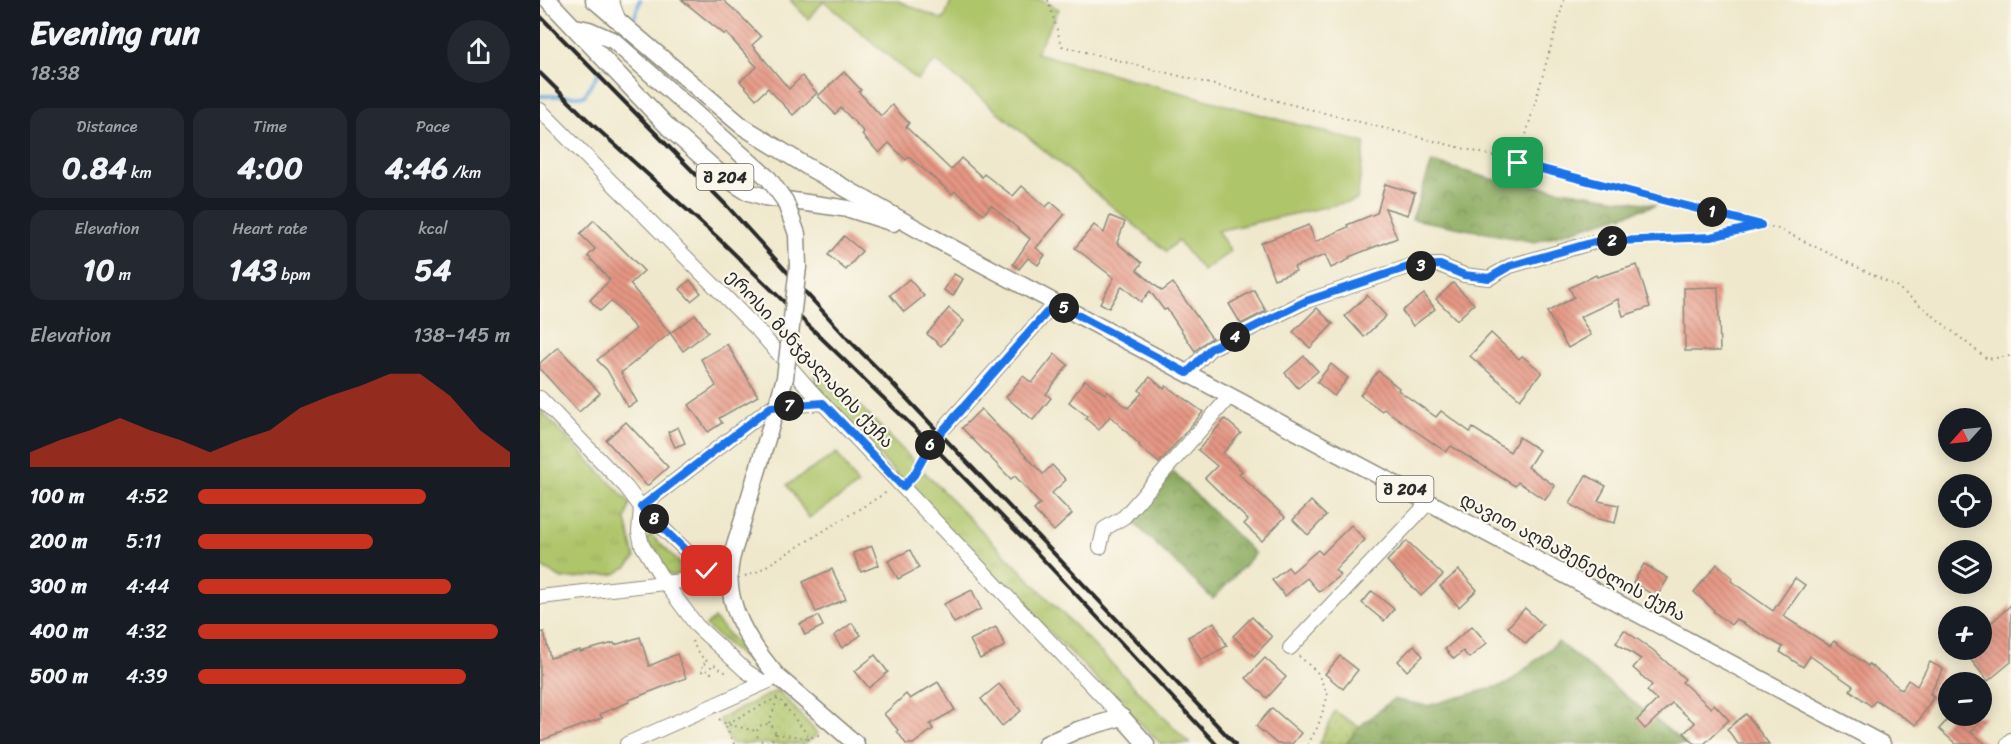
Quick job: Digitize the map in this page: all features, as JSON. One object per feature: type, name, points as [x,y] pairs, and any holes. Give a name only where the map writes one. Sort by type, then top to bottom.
[{"type":"main road","name":"დავით აღმაშენებლის ქუჩა","points":[[548,0],[670,129],[723,176],[746,191],[765,197],[849,209],[928,235]]},
{"type":"main road","name":"დავით აღმაშენებლის ქუჩა","points":[[600,1],[619,21],[742,126],[808,167],[928,235],[1882,744]]},
{"type":"main road","points":[[600,1],[614,40]]},
{"type":"main road","points":[[574,26],[614,40],[769,179],[784,201],[797,234],[798,267],[785,378],[731,561],[729,582],[733,606],[767,665],[771,680],[856,744]]},
{"type":"main road","points":[[1046,744],[1078,730],[1122,717]]},
{"type":"main road","name":"ეროსი მანჯგალაძის ქუჩა","points":[[1122,717],[1146,744]]},
{"type":"street","name":"ეროსი მანჯგალაძის ქუჩა","points":[[543,113],[756,328],[823,403],[1122,717]]},
{"type":"street","points":[[1187,373],[1210,349],[1306,301],[1411,266],[1440,265],[1464,275],[1489,278],[1510,266],[1594,242]]},
{"type":"street","points":[[946,426],[1055,303]]},
{"type":"street","points":[[1100,548],[1104,529],[1124,516],[1230,396]]},
{"type":"street","points":[[540,398],[626,488],[641,507],[707,571],[729,582]]},
{"type":"street","points":[[771,680],[746,671],[697,626],[665,583],[642,545],[639,532],[641,507],[771,407],[823,403]]},
{"type":"street","points":[[1290,648],[1429,502]]},
{"type":"street","points":[[540,597],[682,581],[707,571]]},
{"type":"street","points":[[627,744],[771,680]]},
{"type":"street","points":[[2008,744],[2011,740]]},
{"type":"path","points":[[1048,0],[1062,46],[1779,229],[1896,286],[1987,358],[2011,356]]},
{"type":"path","points":[[1518,163],[1564,0]]},
{"type":"path","points":[[1594,242],[1711,237],[1761,225]]},
{"type":"path","points":[[755,573],[914,475],[931,444],[946,426]]},
{"type":"path","points":[[697,626],[690,636],[699,654],[708,662],[700,665],[704,668],[703,673],[708,670],[711,673],[713,664],[734,677],[746,671]]},
{"type":"path","points":[[1290,648],[1317,672],[1328,695],[1318,726],[1308,744]]},
{"type":"path","points":[[726,724],[783,694]]},
{"type":"path","points":[[769,724],[778,697]]},
{"type":"path","points":[[778,697],[810,738]]},
{"type":"path","points":[[718,716],[726,724],[757,732]]},
{"type":"path","points":[[726,724],[734,744]]},
{"type":"path","points":[[769,724],[760,726],[757,732],[758,737],[765,743],[776,734]]},
{"type":"path","points":[[769,724],[775,729],[776,734]]},
{"type":"path","points":[[802,744],[824,732]]},
{"type":"path","points":[[776,734],[810,738]]},
{"type":"green space","points":[[790,0],[896,0],[943,20],[952,0],[1041,0],[1059,9],[1036,53],[1365,143],[1357,200],[1217,231],[1231,251],[1203,271],[1178,241],[1166,251],[936,61],[917,80],[824,1],[808,19]]},
{"type":"green space","points":[[1432,162],[1492,179],[1656,205],[1535,242],[1412,219]]},
{"type":"green space","points":[[815,360],[1190,744],[1161,744],[947,528],[814,386]]},
{"type":"green space","points":[[540,410],[630,503],[626,520],[635,558],[627,567],[615,574],[562,579],[540,566]]},
{"type":"green space","points":[[837,453],[858,485],[809,518],[787,485]]},
{"type":"green space","points":[[1173,472],[1255,554],[1213,599],[1131,520]]},
{"type":"green space","points":[[651,535],[679,562],[682,571],[679,574],[671,576],[666,572],[646,539]]},
{"type":"green space","points":[[714,618],[754,663],[752,665],[706,626]]},
{"type":"green space","points":[[1558,642],[1686,744],[1346,744],[1359,727],[1393,699],[1427,706],[1507,684]]},
{"type":"green space","points":[[778,690],[818,734],[805,744],[731,744],[719,719]]},
{"type":"green space","points":[[1335,711],[1359,727],[1346,744],[1319,744]]},
{"type":"building","points":[[682,0],[723,0],[761,37],[752,45],[789,89],[802,76],[817,93],[793,115],[768,88],[756,99],[740,81],[757,67],[726,33],[724,34]]},
{"type":"building","points":[[844,72],[881,116],[892,105],[909,123],[906,127],[951,170],[961,158],[982,177],[984,174],[1013,196],[1022,186],[1046,207],[1051,202],[1065,214],[1036,248],[1045,255],[1038,265],[1028,258],[1019,269],[1013,264],[1030,239],[991,205],[984,214],[955,191],[952,194],[909,157],[906,160],[889,143],[879,153],[862,135],[864,132],[841,108],[835,114],[818,96]]},
{"type":"building","points":[[1385,184],[1415,193],[1408,215],[1385,208],[1397,238],[1349,257],[1350,259],[1331,268],[1325,255],[1294,267],[1296,271],[1274,279],[1261,243],[1309,225],[1315,242],[1348,227],[1347,225],[1377,213]]},
{"type":"building","points":[[1110,216],[1125,222],[1117,243],[1142,263],[1137,270],[1162,291],[1173,283],[1212,338],[1195,351],[1167,309],[1164,310],[1150,291],[1141,302],[1122,286],[1109,308],[1100,303],[1114,278],[1075,248],[1094,225],[1104,233]]},
{"type":"building","points":[[594,220],[644,271],[630,284],[670,333],[621,373],[637,402],[628,407],[607,370],[597,360],[636,329],[611,301],[600,311],[590,300],[610,280],[588,256],[595,249],[580,234]]},
{"type":"building","points":[[844,236],[862,251],[846,270],[828,255]]},
{"type":"building","points":[[1637,265],[1650,307],[1623,316],[1618,299],[1580,317],[1591,335],[1568,348],[1547,312],[1574,297],[1569,288],[1596,275],[1597,277]]},
{"type":"building","points":[[954,274],[963,279],[953,296],[944,290]]},
{"type":"building","points":[[909,279],[924,296],[904,312],[890,295]]},
{"type":"building","points":[[690,280],[701,293],[691,301],[680,289]]},
{"type":"building","points":[[1453,283],[1474,304],[1457,320],[1436,299]]},
{"type":"building","points":[[1718,287],[1720,351],[1685,351],[1684,288]]},
{"type":"building","points":[[1254,290],[1266,311],[1241,324],[1229,304]]},
{"type":"building","points":[[1424,294],[1435,309],[1413,326],[1402,311]]},
{"type":"building","points":[[1367,295],[1386,316],[1364,337],[1345,316]]},
{"type":"building","points":[[949,308],[964,321],[941,346],[927,334]]},
{"type":"building","points":[[1317,308],[1333,324],[1310,348],[1293,332]]},
{"type":"building","points":[[696,315],[708,332],[683,351],[670,333]]},
{"type":"building","points":[[1491,333],[1519,359],[1522,356],[1542,372],[1520,399],[1470,356]]},
{"type":"building","points":[[727,344],[758,396],[719,418],[722,423],[708,432],[689,405],[716,386],[701,359]]},
{"type":"building","points":[[558,347],[600,393],[579,412],[540,369],[540,363]]},
{"type":"building","points":[[1055,354],[1068,365],[1046,394],[1051,398],[1033,420],[1006,397],[1023,376],[1032,383]]},
{"type":"building","points":[[1304,356],[1318,371],[1298,388],[1285,373]]},
{"type":"building","points":[[1331,364],[1348,378],[1334,396],[1317,382]]},
{"type":"building","points":[[1378,371],[1399,388],[1398,390],[1436,417],[1441,411],[1470,432],[1473,428],[1510,452],[1519,437],[1539,450],[1528,467],[1555,486],[1545,500],[1518,482],[1515,486],[1451,446],[1446,452],[1384,409],[1382,411],[1360,395]]},
{"type":"building","points":[[1150,377],[1164,389],[1166,386],[1203,412],[1159,463],[1110,416],[1099,430],[1085,418],[1087,416],[1069,402],[1085,380],[1105,394],[1107,391],[1128,408],[1142,393],[1139,390]]},
{"type":"building","points":[[981,409],[1043,474],[1052,465],[1066,480],[1052,493],[1072,514],[1054,531],[1034,510],[1040,504],[1015,476],[1011,479],[962,428]]},
{"type":"building","points":[[1225,419],[1241,433],[1223,453],[1242,471],[1239,474],[1285,517],[1262,541],[1244,524],[1248,520],[1205,478],[1217,466],[1198,450]]},
{"type":"building","points":[[626,422],[668,467],[647,486],[606,440]]},
{"type":"building","points":[[678,427],[685,443],[675,447],[668,432]]},
{"type":"building","points":[[1586,475],[1606,486],[1598,501],[1619,505],[1615,523],[1595,518],[1570,504]]},
{"type":"building","points":[[1311,501],[1326,516],[1308,535],[1293,520]]},
{"type":"building","points":[[1351,525],[1365,540],[1335,570],[1340,575],[1319,592],[1307,578],[1285,596],[1272,580],[1288,567],[1292,572],[1318,550],[1322,554]]},
{"type":"building","points":[[1407,541],[1443,575],[1421,596],[1387,561]]},
{"type":"building","points":[[872,546],[879,565],[861,572],[853,553]]},
{"type":"building","points":[[910,550],[919,568],[898,579],[888,561]]},
{"type":"building","points":[[1644,564],[1668,578],[1657,597],[1633,583]]},
{"type":"building","points":[[1717,564],[1733,578],[1731,581],[1773,611],[1795,578],[1805,585],[1783,616],[1830,646],[1834,641],[1868,666],[1869,664],[1902,690],[1908,680],[1917,686],[1930,662],[1943,669],[1938,672],[1938,679],[1930,694],[1934,696],[1916,725],[1876,700],[1871,706],[1850,690],[1853,686],[1810,656],[1803,667],[1780,652],[1783,647],[1736,619],[1731,625],[1694,592]]},
{"type":"building","points":[[832,569],[846,599],[816,612],[803,582]]},
{"type":"building","points":[[1459,570],[1477,590],[1459,607],[1440,586]]},
{"type":"building","points":[[972,590],[981,609],[954,623],[944,604]]},
{"type":"building","points":[[1372,591],[1394,609],[1384,621],[1362,603]]},
{"type":"building","points":[[2011,605],[2011,662],[1992,678],[1992,672],[1981,672],[1971,660],[1992,660],[1992,622]]},
{"type":"building","points":[[1525,608],[1543,625],[1526,644],[1508,627]]},
{"type":"building","points":[[818,616],[823,626],[805,635],[800,624]]},
{"type":"building","points":[[1252,617],[1272,637],[1254,656],[1233,636]]},
{"type":"building","points":[[1214,622],[1227,646],[1201,660],[1188,637]]},
{"type":"building","points":[[852,623],[861,635],[842,648],[834,636]]},
{"type":"building","points":[[1472,626],[1487,643],[1469,658],[1463,651],[1454,659],[1445,649]]},
{"type":"building","points":[[996,627],[1005,646],[980,659],[970,640]]},
{"type":"building","points":[[1624,630],[1653,650],[1685,679],[1682,682],[1711,708],[1714,704],[1729,720],[1704,744],[1695,744],[1684,733],[1695,723],[1672,703],[1645,729],[1637,720],[1657,700],[1647,691],[1652,685],[1633,668],[1641,659],[1616,643]]},
{"type":"building","points":[[544,632],[550,658],[614,643],[615,645],[640,637],[649,666],[677,654],[686,678],[629,700],[629,702],[600,714],[602,718],[540,741],[540,633]]},
{"type":"building","points":[[1414,645],[1423,656],[1407,671],[1398,661]]},
{"type":"building","points":[[875,655],[888,672],[869,688],[855,671]]},
{"type":"building","points":[[1340,656],[1358,670],[1343,689],[1325,674]]},
{"type":"building","points":[[1265,658],[1286,677],[1267,698],[1246,678]]},
{"type":"building","points":[[938,682],[955,710],[930,724],[933,729],[913,744],[906,744],[898,730],[884,714],[906,694],[910,699]]},
{"type":"building","points":[[999,684],[1021,711],[1002,726],[981,699]]},
{"type":"building","points":[[1272,708],[1301,733],[1292,744],[1277,744],[1256,726]]},
{"type":"building","points":[[1746,714],[1769,744],[1738,744],[1727,729]]},
{"type":"building","points":[[1942,726],[1976,726],[1971,732],[1986,744],[1956,744],[1939,729]]},
{"type":"waterway","points":[[635,16],[640,0]]},
{"type":"waterway","points":[[540,96],[584,96],[601,69]]},
{"type":"railway","points":[[540,16],[727,206],[848,339],[1235,744]]},
{"type":"railway","points":[[540,73],[593,125],[717,237],[931,444],[1025,540],[1216,744]]},
{"type":"route","points":[[707,571],[641,507],[771,407],[823,403],[903,487],[914,475],[931,444],[1055,303],[1187,373],[1210,349],[1306,301],[1411,266],[1440,265],[1464,275],[1489,278],[1510,266],[1594,242],[1711,237],[1761,225],[1518,163]]}]
